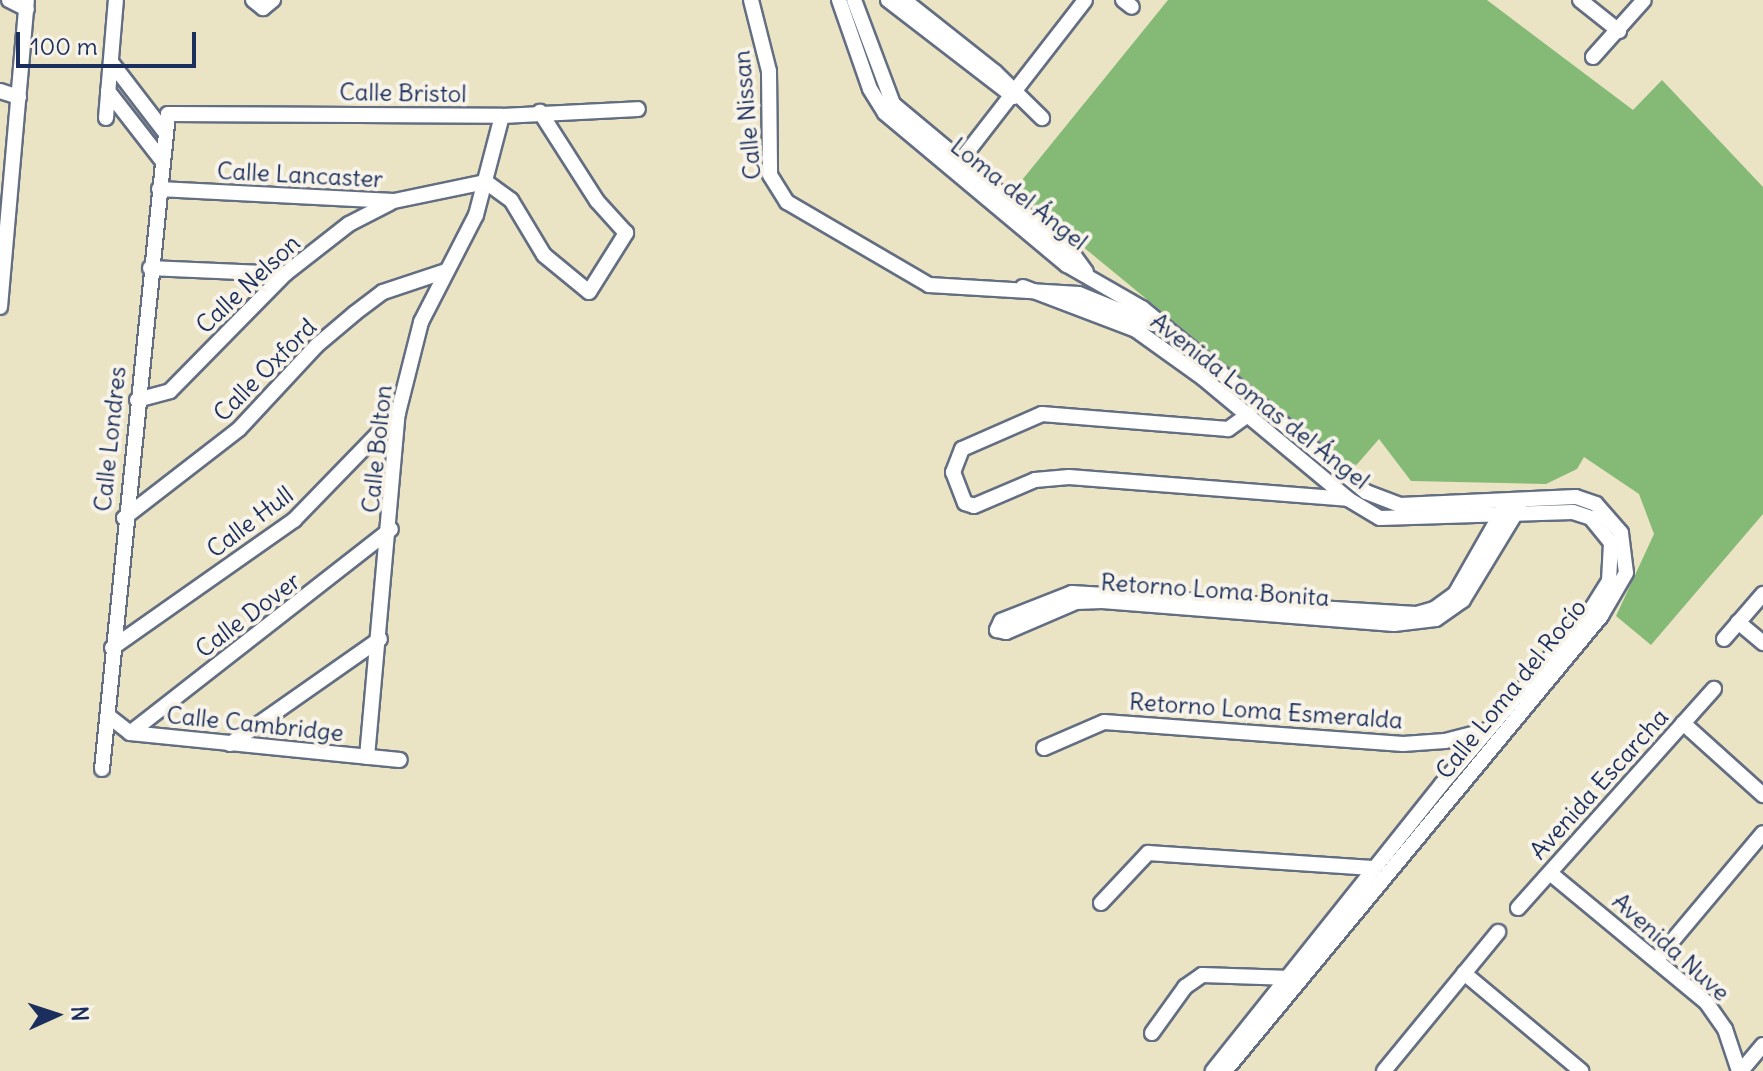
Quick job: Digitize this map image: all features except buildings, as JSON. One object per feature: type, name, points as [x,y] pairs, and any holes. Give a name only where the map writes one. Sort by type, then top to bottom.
[{"type":"street","points":[[0,307],[5,194],[19,97],[27,4],[9,0]]},
{"type":"street","points":[[106,118],[116,0]]},
{"type":"street","points":[[253,0],[263,8],[273,0]]},
{"type":"street","name":"Calle Nissan","points":[[751,0],[767,60],[768,161],[776,190],[929,285],[1023,287]]},
{"type":"street","points":[[888,0],[1013,94]]},
{"type":"street","points":[[904,0],[1042,118]]},
{"type":"street","points":[[957,165],[1085,0]]},
{"type":"street","points":[[1580,0],[1619,31]]},
{"type":"street","points":[[1593,57],[1644,0]]},
{"type":"street","name":"Loma del Ángel","points":[[850,2],[893,104],[957,165],[1073,254],[1086,272]]},
{"type":"street","points":[[111,62],[164,131]]},
{"type":"street","points":[[0,91],[19,97]]},
{"type":"street","points":[[108,91],[161,159]]},
{"type":"street","name":"Calle Bristol","points":[[168,114],[502,116],[638,109]]},
{"type":"street","points":[[486,182],[511,200],[544,255],[589,292],[626,233],[597,201],[540,112]]},
{"type":"street","points":[[559,139],[567,112]]},
{"type":"street","name":"Calle Londres","points":[[102,769],[111,718],[107,689],[168,114]]},
{"type":"street","name":"Calle Bolton","points":[[367,757],[391,529],[398,413],[421,322],[464,242],[486,182],[502,116]]},
{"type":"street","name":"Calle Lancaster","points":[[159,189],[345,201],[394,201],[486,182]]},
{"type":"street","points":[[345,201],[349,224]]},
{"type":"street","name":"Calle Nelson","points":[[137,400],[170,391],[285,274],[349,224],[394,201]]},
{"type":"street","points":[[150,268],[285,274]]},
{"type":"street","name":"Calle Oxford","points":[[124,518],[239,429],[316,346],[355,313],[395,286],[446,271]]},
{"type":"street","name":"Avenida Lomas del Ángel","points":[[1086,272],[1178,338],[1366,492]]},
{"type":"street","points":[[1023,287],[1095,298],[1178,338],[1168,352]]},
{"type":"street","name":"Avenida Lomas del Ángel","points":[[1023,287],[1116,319],[1168,352],[1249,414],[1348,499],[1380,518]]},
{"type":"street","name":"Calle Hull","points":[[112,648],[294,520],[398,413]]},
{"type":"street","points":[[1249,414],[1228,429],[1042,414],[987,434],[954,459],[965,503],[974,506],[1052,477],[1348,499]]},
{"type":"street","points":[[1291,494],[1313,470]]},
{"type":"street","name":"Calle Loma del Rocío","points":[[1225,1071],[1372,868],[1593,607],[1614,561],[1611,543],[1591,518],[1573,512],[1520,507],[1400,505],[1366,492]]},
{"type":"street","name":"Calle Loma del Rocío","points":[[1213,1071],[1601,616],[1622,582],[1626,550],[1621,533],[1596,504],[1576,497],[1520,507]]},
{"type":"street","name":"Calle Loma del Rocío","points":[[1380,518],[1504,507]]},
{"type":"street","name":"Retorno Loma Bonita","points":[[1504,507],[1455,594],[1445,604],[1416,614],[1072,593],[1001,621],[997,630],[1006,632],[1076,602],[1102,601],[1416,624],[1450,613],[1463,600],[1520,507]]},
{"type":"street","name":"Calle Dover","points":[[130,733],[391,529]]},
{"type":"street","points":[[1724,639],[1763,594]]},
{"type":"street","points":[[1738,622],[1763,643]]},
{"type":"street","points":[[230,744],[380,639]]},
{"type":"street","name":"Avenida Escarcha","points":[[1518,908],[1714,689]]},
{"type":"street","name":"Calle Cambridge","points":[[111,718],[130,733],[400,760]]},
{"type":"street","name":"Retorno Loma Esmeralda","points":[[1044,748],[1104,722],[1403,744],[1445,741],[1489,730]]},
{"type":"street","points":[[1683,723],[1763,795]]},
{"type":"street","points":[[1658,958],[1763,833]]},
{"type":"street","points":[[1101,903],[1148,853],[1372,868]]},
{"type":"street","name":"Avenida Nuve","points":[[1550,873],[1658,958],[1718,1015],[1740,1071]]},
{"type":"street","points":[[1384,1071],[1498,932]]},
{"type":"street","points":[[1464,973],[1576,1070]]},
{"type":"street","points":[[1152,1033],[1185,987],[1202,975],[1293,979]]},
{"type":"street","points":[[1740,1071],[1763,1045]]},
{"type":"green space","points":[[1168,0],[1487,0],[1633,110],[1662,80],[1763,187],[1763,514],[1651,645],[1616,616],[1654,534],[1639,494],[1584,457],[1577,469],[1546,484],[1411,481],[1379,439],[1353,469],[1014,190]]}]
